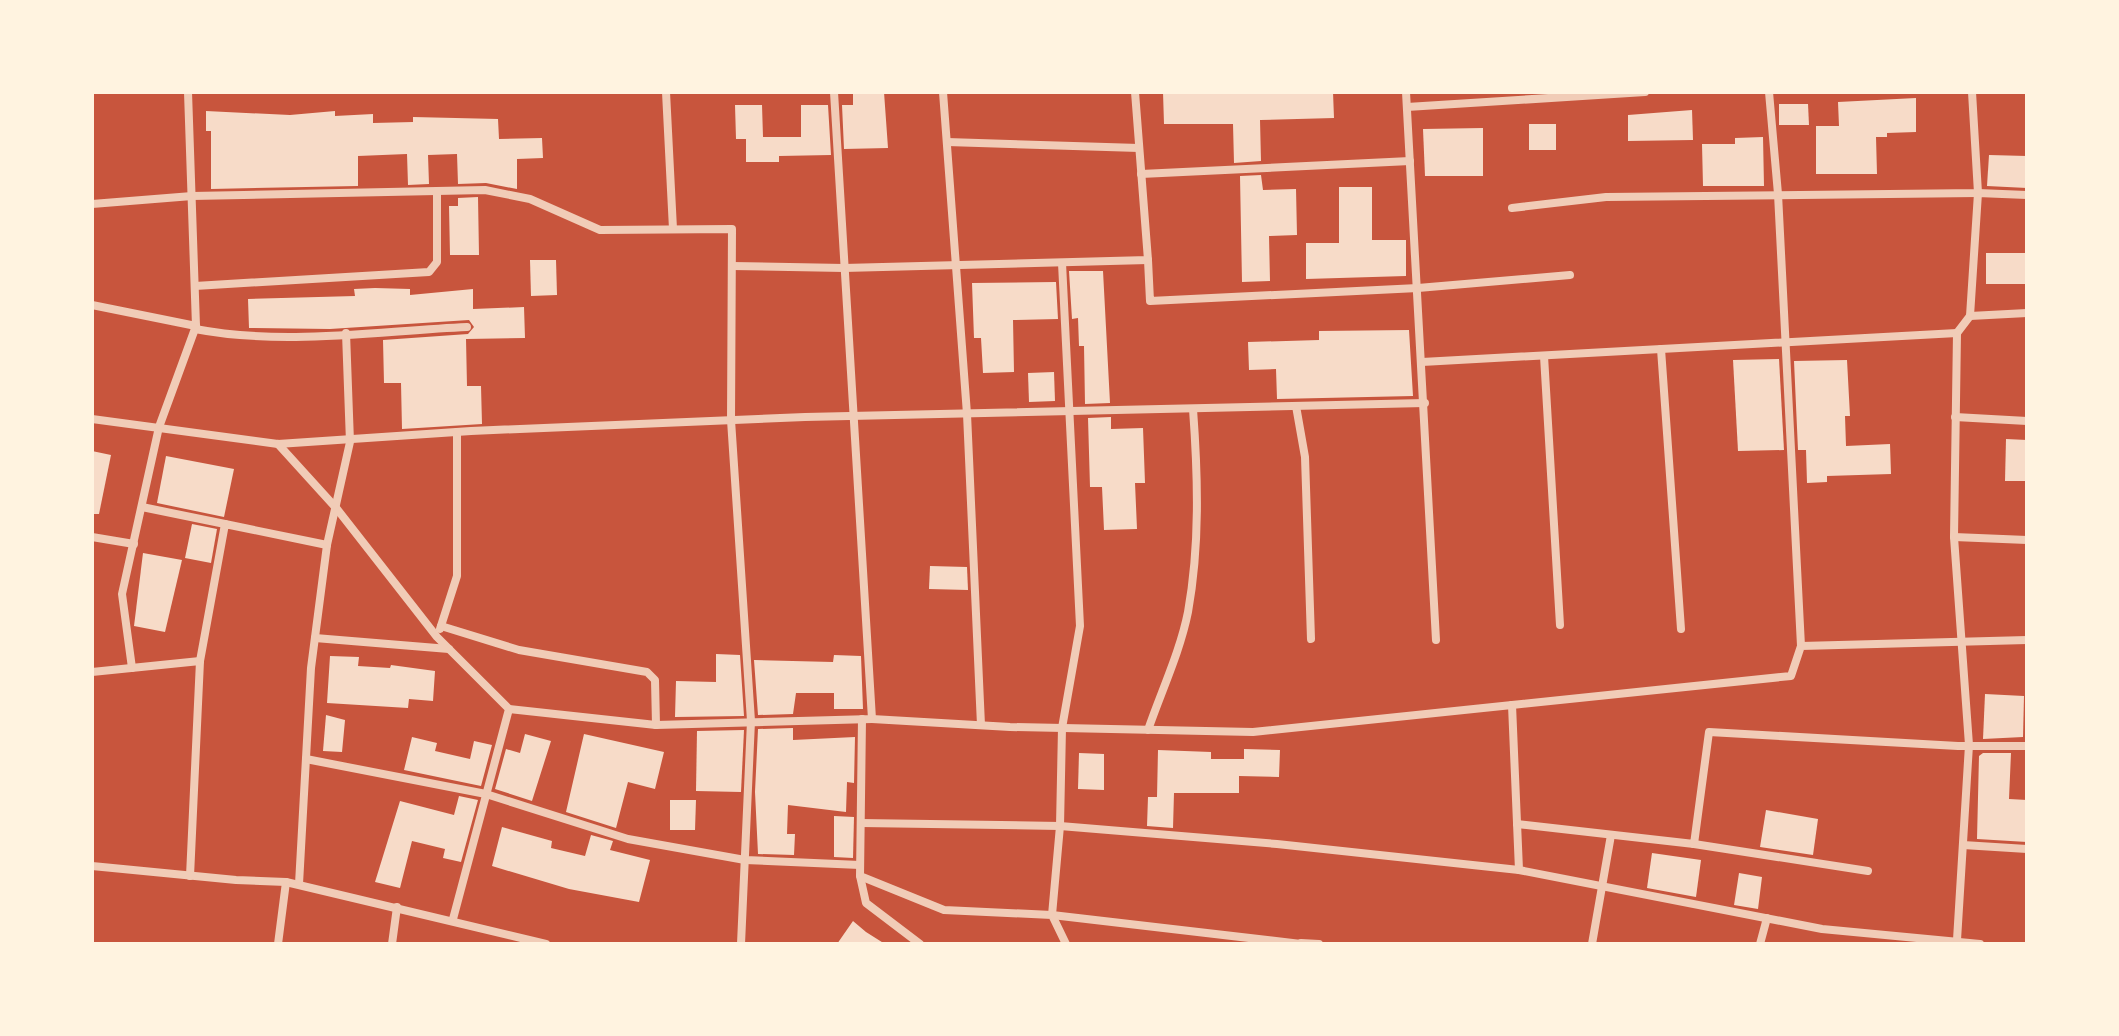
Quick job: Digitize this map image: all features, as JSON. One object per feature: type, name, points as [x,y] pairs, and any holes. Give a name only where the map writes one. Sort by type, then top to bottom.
[{"type":"street","points":[[132,668],[122,594],[159,427],[196,327],[188,92]]},
{"type":"street","points":[[666,92],[673,229]]},
{"type":"street","points":[[834,92],[867,719],[860,876],[866,903],[920,944]]},
{"type":"street","points":[[943,92],[967,414],[981,725]]},
{"type":"street","points":[[1135,92],[1150,301],[1418,288],[1570,275]]},
{"type":"street","points":[[1406,92],[1436,640]]},
{"type":"street","points":[[1407,107],[1645,92]]},
{"type":"street","points":[[278,444],[337,509],[437,637],[509,709],[656,725],[867,719],[1062,728],[1253,732],[1791,676],[1801,646],[1778,194],[1769,92]]},
{"type":"street","points":[[1957,940],[1969,745],[1954,537],[1955,417],[1957,333],[1970,316],[1978,193],[1972,92]]},
{"type":"street","points":[[947,142],[1139,148]]},
{"type":"street","points":[[1141,174],[1410,161]]},
{"type":"street","points":[[92,204],[192,196],[485,190],[530,199],[600,230],[732,229],[731,420],[751,721],[741,944]]},
{"type":"street","points":[[195,286],[429,272],[437,262],[437,191]]},
{"type":"street","points":[[1512,208],[1606,197],[1699,194],[2027,195]]},
{"type":"street","points":[[732,266],[844,268],[1148,260]]},
{"type":"street","points":[[1062,263],[1080,626],[1062,728],[1060,826],[1052,915],[1066,944]]},
{"type":"street","points":[[92,305],[232,336],[283,338],[467,327]]},
{"type":"street","points":[[1970,316],[2027,313]]},
{"type":"street","points":[[299,884],[315,638],[327,545],[350,442],[346,333]]},
{"type":"street","points":[[1422,362],[1957,333]]},
{"type":"street","points":[[1661,349],[1681,629]]},
{"type":"street","points":[[1544,356],[1560,625]]},
{"type":"street","points":[[92,419],[278,444],[350,442],[457,432],[731,420],[1425,403]]},
{"type":"street","points":[[1296,406],[1305,457],[1311,639]]},
{"type":"street","points":[[1148,730],[1187,615],[1197,516],[1193,409]]},
{"type":"street","points":[[1955,417],[2027,421]]},
{"type":"street","points":[[437,637],[457,576],[457,432]]},
{"type":"street","points":[[142,507],[327,545]]},
{"type":"street","points":[[190,876],[200,661],[225,524]]},
{"type":"street","points":[[92,537],[134,544]]},
{"type":"street","points":[[1954,537],[2027,540]]},
{"type":"street","points":[[441,626],[519,650],[647,672],[655,680],[656,725]]},
{"type":"street","points":[[315,638],[452,649]]},
{"type":"street","points":[[1801,646],[2027,640]]},
{"type":"street","points":[[92,672],[200,661]]},
{"type":"street","points":[[1512,705],[1519,870]]},
{"type":"street","points":[[453,919],[509,709]]},
{"type":"street","points":[[1694,844],[1709,732],[2027,746]]},
{"type":"street","points":[[306,759],[486,794],[628,839],[745,860],[860,865]]},
{"type":"street","points":[[861,823],[1060,826],[1277,844],[1519,870],[1822,929],[1980,944]]},
{"type":"street","points":[[1517,824],[1694,844],[1868,871]]},
{"type":"street","points":[[1592,944],[1611,835]]},
{"type":"street","points":[[1963,845],[2027,849]]},
{"type":"street","points":[[92,866],[299,884],[546,944]]},
{"type":"street","points":[[860,876],[944,910],[1052,915],[1319,944]]},
{"type":"street","points":[[278,944],[286,882]]},
{"type":"street","points":[[392,944],[397,907]]},
{"type":"street","points":[[1760,944],[1767,918]]},
{"type":"building","points":[[853,92],[884,92],[888,148],[844,149],[842,105],[853,105]]},
{"type":"building","points":[[1163,92],[1333,92],[1334,118],[1260,120],[1261,161],[1234,163],[1233,124],[1164,124]]},
{"type":"building","points":[[1916,98],[1916,132],[1887,133],[1887,137],[1876,137],[1877,174],[1816,174],[1816,126],[1839,126],[1838,102]]},
{"type":"building","points":[[1779,104],[1808,104],[1809,125],[1779,125]]},
{"type":"building","points":[[735,105],[762,105],[763,137],[801,137],[801,105],[828,105],[831,155],[779,156],[779,162],[746,162],[746,139],[736,139]]},
{"type":"building","points":[[1692,110],[1693,140],[1628,141],[1628,115]]},
{"type":"building","points":[[206,111],[290,115],[335,111],[335,116],[373,114],[373,123],[413,122],[413,117],[498,119],[499,139],[542,138],[543,158],[517,159],[517,189],[486,183],[458,184],[457,154],[428,155],[429,184],[408,185],[407,154],[358,156],[358,186],[211,189],[211,131],[206,131]]},
{"type":"building","points":[[1529,124],[1556,124],[1556,150],[1529,150]]},
{"type":"building","points":[[1483,128],[1483,176],[1425,176],[1423,129]]},
{"type":"building","points":[[1763,137],[1764,186],[1703,186],[1702,144],[1735,144],[1735,138]]},
{"type":"building","points":[[1989,155],[2027,156],[2027,188],[1987,186]]},
{"type":"building","points":[[1261,175],[1263,190],[1296,189],[1297,235],[1269,236],[1270,281],[1242,282],[1240,176]]},
{"type":"building","points":[[1339,187],[1372,187],[1372,240],[1406,240],[1406,276],[1306,279],[1306,243],[1339,243]]},
{"type":"building","points":[[478,197],[479,255],[450,255],[449,206],[458,206],[458,198]]},
{"type":"building","points":[[1986,253],[2027,253],[2027,284],[1986,284]]},
{"type":"building","points":[[530,260],[556,260],[557,295],[531,296]]},
{"type":"building","points":[[1069,271],[1103,271],[1110,403],[1085,404],[1084,346],[1079,346],[1078,318],[1072,319]]},
{"type":"building","points":[[1056,282],[1058,319],[1013,320],[1014,372],[983,373],[981,338],[974,338],[972,283]]},
{"type":"building","points":[[354,289],[410,289],[410,295],[473,289],[473,309],[524,307],[525,338],[466,339],[467,386],[481,386],[482,424],[402,429],[401,383],[384,383],[383,340],[468,334],[474,327],[469,320],[330,329],[249,328],[248,299],[355,296]]},
{"type":"building","points":[[1409,330],[1413,396],[1277,399],[1276,369],[1249,370],[1248,342],[1319,340],[1319,331]]},
{"type":"building","points":[[1779,359],[1784,450],[1738,451],[1733,360]]},
{"type":"building","points":[[1847,360],[1850,416],[1845,416],[1846,446],[1890,444],[1891,474],[1827,476],[1827,482],[1807,483],[1806,450],[1798,450],[1794,361]]},
{"type":"building","points":[[1054,372],[1055,401],[1029,402],[1028,373]]},
{"type":"building","points":[[1111,417],[1111,429],[1143,428],[1145,483],[1135,483],[1137,529],[1104,530],[1102,487],[1090,487],[1088,418]]},
{"type":"building","points":[[2006,439],[2027,440],[2027,481],[2005,481]]},
{"type":"building","points":[[92,451],[111,455],[99,514],[92,514]]},
{"type":"building","points":[[166,456],[234,469],[224,517],[157,503]]},
{"type":"building","points":[[192,524],[217,529],[211,563],[185,558]]},
{"type":"building","points":[[143,553],[182,560],[165,632],[134,626]]},
{"type":"building","points":[[930,566],[967,567],[968,590],[929,589]]},
{"type":"building","points":[[716,654],[740,655],[744,716],[675,717],[676,681],[716,682]]},
{"type":"building","points":[[834,655],[861,656],[863,709],[834,709],[834,693],[796,693],[793,714],[758,715],[754,660],[833,662]]},
{"type":"building","points":[[330,656],[359,657],[358,666],[390,668],[391,665],[435,671],[433,701],[409,699],[408,708],[327,703]]},
{"type":"building","points":[[1985,694],[2024,696],[2023,737],[1983,739]]},
{"type":"building","points":[[326,715],[345,720],[342,752],[323,751]]},
{"type":"building","points":[[793,728],[793,740],[855,737],[854,783],[847,782],[846,812],[788,805],[787,834],[795,834],[794,855],[758,854],[755,792],[758,729]]},
{"type":"building","points":[[744,730],[741,792],[696,791],[697,731]]},
{"type":"building","points":[[525,734],[551,741],[532,801],[495,789],[506,749],[520,753]]},
{"type":"building","points":[[584,734],[664,752],[655,789],[628,782],[616,828],[566,812]]},
{"type":"building","points":[[412,737],[437,743],[435,751],[470,759],[474,741],[492,745],[481,786],[404,770]]},
{"type":"building","points":[[1244,749],[1280,750],[1279,777],[1239,776],[1239,793],[1174,793],[1173,828],[1147,826],[1148,797],[1157,797],[1158,750],[1211,752],[1211,759],[1244,759]]},
{"type":"building","points":[[1079,753],[1104,754],[1104,790],[1078,789]]},
{"type":"building","points":[[1983,753],[2011,753],[2009,799],[2027,800],[2027,842],[1977,839],[1979,756]]},
{"type":"building","points":[[459,796],[478,800],[461,862],[443,858],[445,849],[412,841],[400,888],[375,882],[400,801],[454,815]]},
{"type":"building","points":[[670,800],[696,800],[695,830],[670,830]]},
{"type":"building","points":[[1766,810],[1818,819],[1813,855],[1760,847]]},
{"type":"building","points":[[834,816],[854,817],[853,858],[834,857]]},
{"type":"building","points":[[502,827],[552,841],[551,848],[585,856],[591,835],[613,841],[610,850],[650,860],[639,902],[569,889],[492,866]]},
{"type":"building","points":[[1652,853],[1701,860],[1696,897],[1647,888]]},
{"type":"building","points":[[1739,873],[1762,877],[1758,909],[1734,905]]},
{"type":"building","points":[[853,921],[866,932],[885,944],[837,944]]}]
